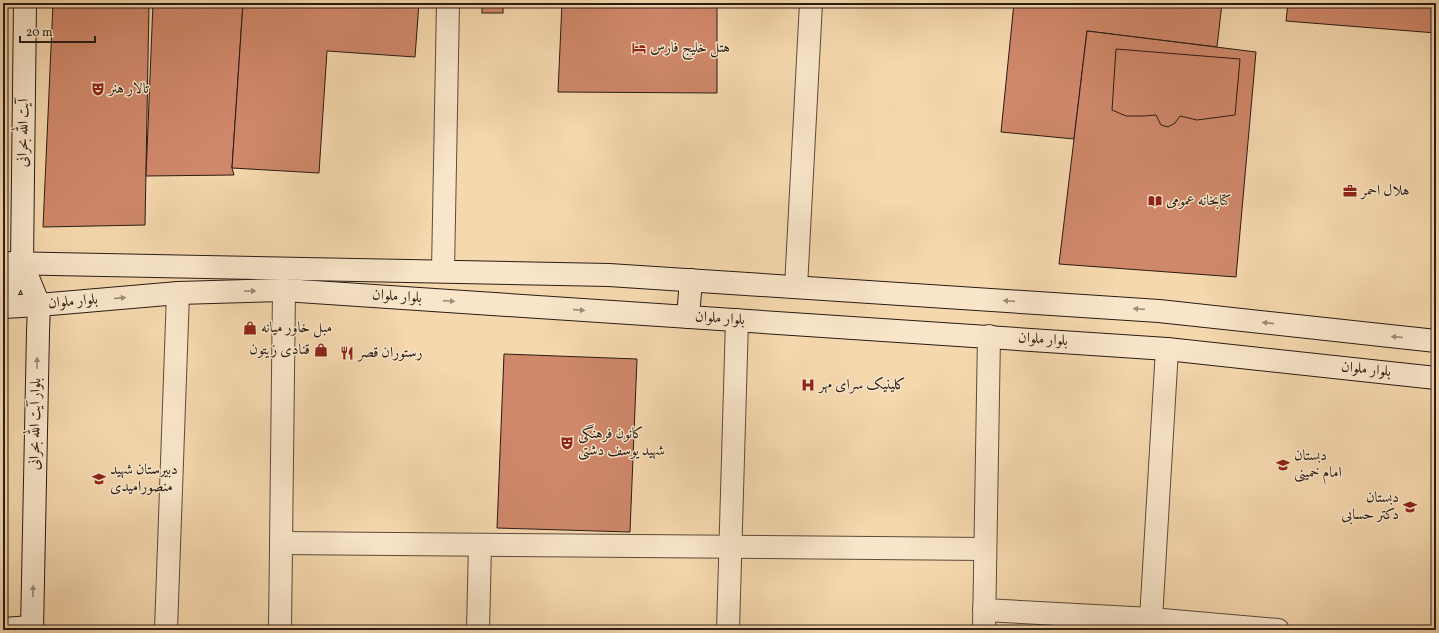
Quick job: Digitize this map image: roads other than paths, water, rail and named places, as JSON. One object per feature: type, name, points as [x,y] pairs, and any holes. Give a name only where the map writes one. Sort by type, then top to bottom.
[{"type":"main road","name":"آیت الله بحرانی","points":[[12,263],[25,3]]},
{"type":"main road","points":[[443,271],[448,3]]},
{"type":"main road","points":[[796,287],[811,3]]},
{"type":"main road","name":"بلوار ملوان","points":[[12,263],[609,275],[1159,311],[1436,341]]},
{"type":"main road","points":[[3,300],[12,263]]},
{"type":"main road","name":"بلوار آیت الله بحرانی","points":[[12,263],[39,305],[37,340],[32,628]]},
{"type":"main road","points":[[688,317],[691,280]]},
{"type":"main road","name":"بلوار ملوان","points":[[3,307],[178,292],[284,290],[1167,349],[1436,378]]},
{"type":"main road","points":[[280,630],[284,290]]},
{"type":"main road","points":[[166,630],[178,292]]},
{"type":"main road","points":[[728,630],[737,320]]},
{"type":"main road","points":[[989,336],[984,620],[1151,619],[1278,630]]},
{"type":"main road","points":[[1151,619],[1167,349]]},
{"type":"main road","points":[[281,543],[985,549]]},
{"type":"main road","points":[[478,630],[480,545]]},
{"type":"main road","points":[[3,629],[32,628]]},
{"type":"place","name":"هتل خلیج فارس","points":[[639,48]]},
{"type":"place","name":"تالار هنر","points":[[98,89]]},
{"type":"place","name":"هلال احمر","points":[[1350,191]]},
{"type":"place","name":"کتابخانه عمومی","points":[[1155,201]]},
{"type":"place","name":"مبل خاور میانه","points":[[250,328]]},
{"type":"place","name":"قنادى زیتون","points":[[321,350]]},
{"type":"place","name":"رستوران قصر","points":[[347,353]]},
{"type":"place","name":"کلینیک سرای مهر","points":[[808,385]]},
{"type":"place","name":"کانون فرهنگی شهید یوسف دشتی","points":[[567,443]]},
{"type":"place","name":"دبستان امام خمینی","points":[[1283,465]]},
{"type":"place","name":"دبیرستان شهید منصورامیدی","points":[[99,479]]},
{"type":"place","name":"دبستان دکتر حسابی","points":[[1410,507]]}]
